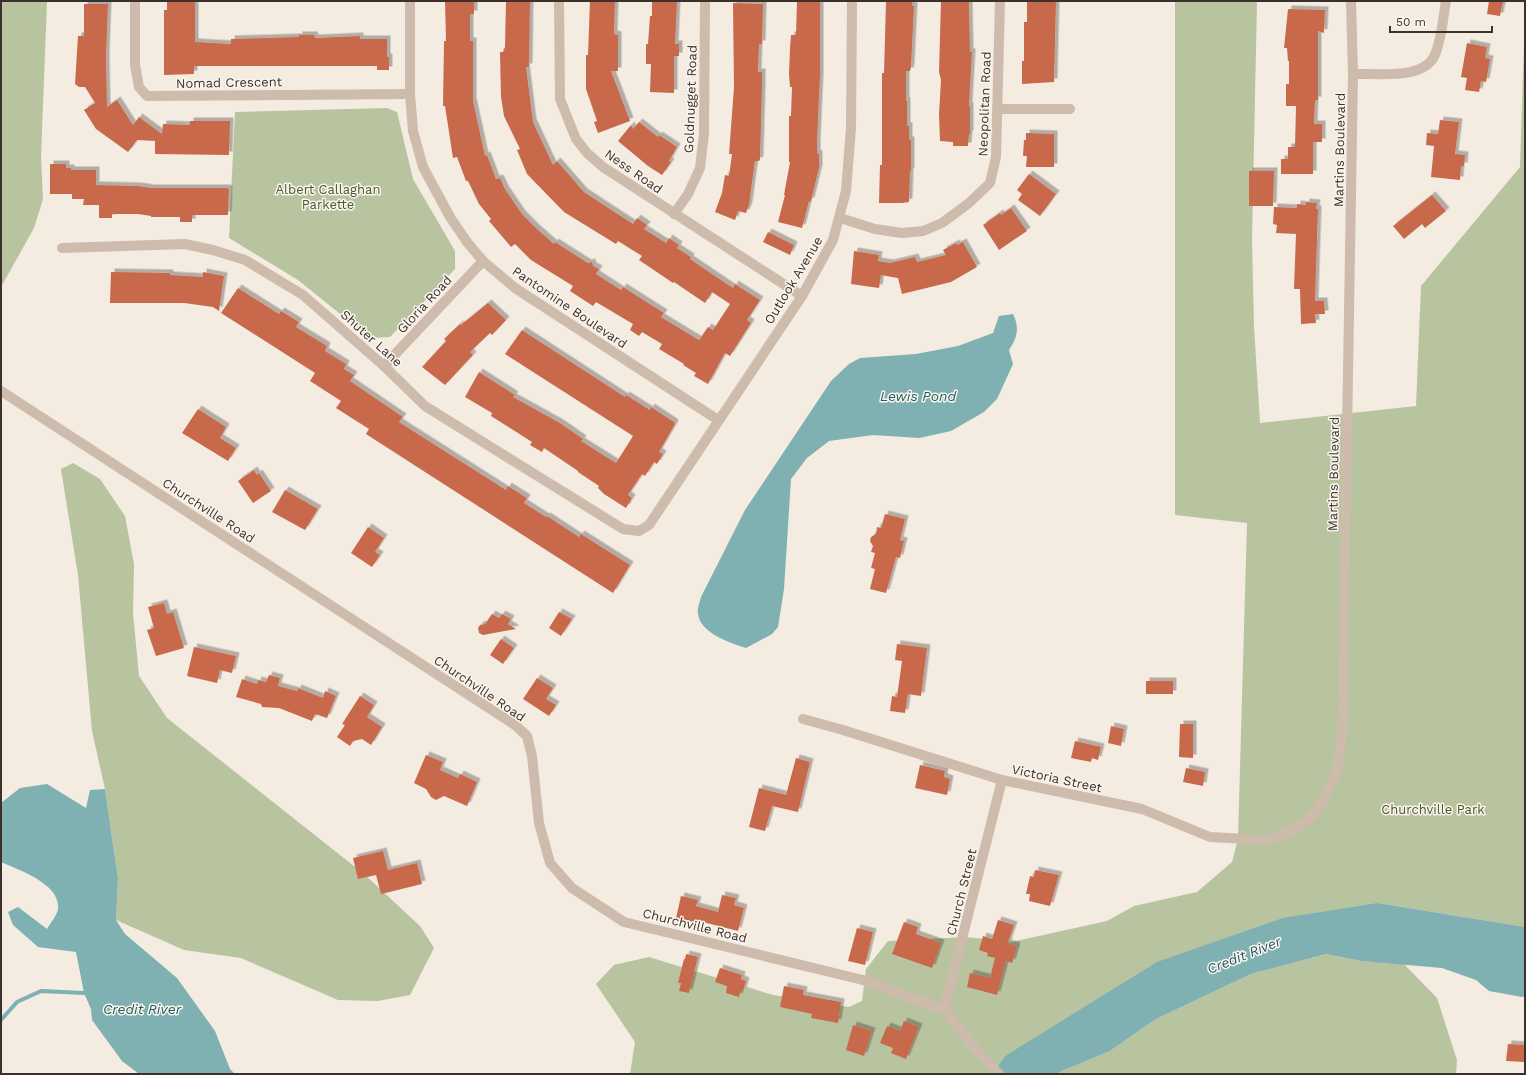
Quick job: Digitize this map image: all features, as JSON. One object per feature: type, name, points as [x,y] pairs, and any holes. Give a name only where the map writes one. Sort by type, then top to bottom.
[{"type":"street","name":"Nomad Crescent","points":[[135,1],[134,65],[139,87],[147,96],[410,94]]},
{"type":"street","name":"Pantomine Boulevard","points":[[410,1],[410,94],[413,131],[423,167],[450,217],[467,242],[483,261],[514,288],[718,420]]},
{"type":"street","name":"Ness Road","points":[[559,1],[560,99],[576,139],[587,153],[603,167],[802,296]]},
{"type":"street","name":"Goldnugget Road","points":[[674,214],[688,194],[700,168],[704,134],[705,1]]},
{"type":"street","name":"Outlook Avenue","points":[[639,530],[649,525],[802,296],[833,240],[846,191],[851,128],[852,1]]},
{"type":"street","name":"Neopolitan Road","points":[[840,218],[875,229],[902,233],[923,231],[942,223],[970,203],[990,182],[996,157],[1000,1]]},
{"type":"street","name":"Martins Boulevard","points":[[1266,840],[1288,833],[1302,824],[1313,815],[1323,801],[1338,768],[1342,732],[1353,74],[1351,1]]},
{"type":"street","points":[[1353,74],[1415,72],[1429,66],[1436,52],[1446,1]]},
{"type":"street","points":[[998,110],[1070,109]]},
{"type":"street","name":"Shuter Lane","points":[[62,248],[185,244],[213,250],[245,260],[303,295],[384,366],[425,406],[623,529],[639,530]]},
{"type":"street","name":"Gloria Road","points":[[384,366],[483,261]]},
{"type":"street","name":"Churchville Road","points":[[1,391],[515,725],[527,736],[532,756],[539,824],[550,863],[572,888],[624,922],[863,980],[944,1010]]},
{"type":"street","name":"Victoria Street","points":[[803,719],[843,730],[1002,780],[1142,809],[1210,837],[1266,840]]},
{"type":"street","name":"Church Street","points":[[944,1010],[1002,780]]},
{"type":"street","points":[[944,1010],[974,1047],[999,1074]]},
{"type":"green space","points":[[1,1],[47,1],[41,157],[43,199],[34,228],[1,287]]},
{"type":"green space","name":"Churchville Park","points":[[1175,1],[1257,1],[1252,239],[1254,327],[1260,423],[1416,406],[1421,286],[1520,167],[1525,11],[1525,927],[1378,903],[1005,1056],[992,1074],[630,1074],[635,1042],[596,984],[614,965],[649,957],[773,995],[849,1007],[862,1001],[866,969],[888,941],[966,937],[1012,942],[1107,921],[1134,906],[1197,892],[1232,862],[1238,839],[1247,523],[1175,515]]},
{"type":"green space","name":"Albert Callaghan Parkette","points":[[387,108],[397,112],[413,179],[455,251],[455,269],[390,337],[370,338],[298,280],[229,238],[235,112]]},
{"type":"green space","points":[[73,463],[100,479],[125,516],[134,564],[133,613],[139,676],[167,718],[364,874],[420,926],[434,948],[410,995],[378,1001],[338,1000],[241,958],[184,950],[116,920],[118,879],[105,789],[92,731],[78,575],[61,469]]},
{"type":"green space","points":[[1326,954],[1361,961],[1403,963],[1437,998],[1457,1060],[1456,1074],[1055,1074],[1110,1051],[1156,1019],[1251,974]]},
{"type":"water","name":"Lewis Pond","points":[[1013,314],[1017,333],[1009,350],[1013,364],[997,399],[984,412],[951,431],[919,438],[873,435],[829,441],[807,458],[791,479],[784,589],[778,627],[772,634],[746,648],[724,640],[710,632],[700,620],[698,607],[701,597],[745,510],[831,381],[849,364],[860,358],[916,354],[958,346],[993,333],[999,316]]},
{"type":"water","name":"Credit River","points":[[47,784],[86,808],[90,790],[105,789],[118,879],[116,920],[125,934],[177,978],[215,1031],[230,1069],[235,1074],[139,1074],[122,1061],[92,1020],[91,1009],[84,993],[76,952],[38,947],[13,925],[8,912],[18,907],[47,929],[55,917],[58,909],[57,900],[53,892],[46,885],[28,874],[1,862],[1,803],[20,788]]},
{"type":"water","name":"Credit River","points":[[1378,903],[1525,927],[1525,996],[1522,997],[1489,991],[1476,980],[1442,968],[1361,961],[1326,954],[1251,974],[1156,1019],[1110,1051],[1055,1074],[992,1074],[1005,1056],[1157,962],[1283,918]]},
{"type":"building","points":[[167,1],[195,1],[195,42],[231,44],[231,39],[299,37],[299,35],[314,35],[315,38],[360,36],[360,39],[387,39],[389,70],[377,70],[377,66],[194,66],[194,74],[164,75],[164,10],[167,10]]},
{"type":"building","points":[[445,1],[474,1],[474,14],[470,14],[470,41],[473,41],[473,101],[485,156],[487,155],[496,179],[500,178],[505,189],[522,214],[536,228],[554,244],[555,242],[588,263],[592,262],[593,266],[599,269],[596,274],[621,290],[623,287],[664,313],[661,317],[699,340],[708,327],[713,330],[730,304],[712,292],[705,303],[674,282],[673,283],[639,260],[642,256],[618,241],[616,244],[564,212],[527,174],[517,150],[520,149],[504,116],[501,97],[500,52],[503,52],[505,47],[506,2],[530,1],[529,67],[526,67],[533,122],[553,165],[557,161],[584,192],[633,224],[637,218],[647,225],[644,229],[666,243],[669,238],[679,245],[677,248],[691,257],[690,259],[733,288],[735,284],[760,300],[747,320],[751,323],[730,356],[725,353],[708,384],[694,376],[696,373],[683,365],[684,364],[659,349],[662,344],[642,332],[639,336],[630,330],[633,324],[596,302],[593,306],[570,291],[573,286],[531,260],[515,244],[511,247],[489,221],[491,219],[479,204],[468,181],[466,181],[457,157],[453,158],[445,106],[443,106],[444,41],[446,41]]},
{"type":"building","points":[[590,1],[615,1],[614,34],[618,35],[618,71],[611,71],[630,121],[598,133],[594,122],[597,121],[586,89],[586,55],[588,55]]},
{"type":"building","points":[[652,1],[677,2],[675,44],[679,44],[679,56],[674,56],[674,93],[650,92],[651,64],[646,64],[646,44],[648,44],[650,16],[652,16]]},
{"type":"building","points":[[797,1],[820,1],[820,75],[817,143],[819,168],[811,201],[809,201],[802,228],[778,222],[785,195],[790,162],[789,116],[791,116],[792,87],[790,87],[789,74],[790,48],[791,35],[796,35]]},
{"type":"building","points":[[886,1],[912,1],[912,6],[914,6],[911,67],[910,71],[906,71],[907,126],[909,126],[909,140],[911,140],[911,171],[909,202],[902,203],[879,203],[880,165],[882,165],[882,73],[884,73]]},
{"type":"building","points":[[941,1],[969,2],[970,52],[972,52],[969,106],[970,134],[968,146],[953,146],[953,142],[940,141],[939,114],[941,80],[939,72]]},
{"type":"building","points":[[1027,1],[1056,1],[1054,82],[1022,84],[1022,61],[1024,61],[1024,22],[1027,22]]},
{"type":"building","points":[[1489,1],[1503,1],[1500,16],[1487,14]]},
{"type":"building","points":[[733,3],[763,4],[762,44],[759,44],[758,72],[762,72],[760,159],[759,161],[755,161],[749,205],[746,213],[738,211],[735,220],[715,212],[722,193],[725,175],[729,176],[732,154],[729,154],[734,87]]},
{"type":"building","points":[[84,4],[108,4],[106,56],[107,107],[117,100],[133,125],[139,117],[162,134],[163,124],[190,125],[190,121],[230,121],[229,155],[155,154],[155,141],[137,140],[128,152],[96,129],[84,110],[95,103],[85,87],[79,87],[75,84],[78,36],[84,36]]},
{"type":"building","points":[[1288,9],[1325,10],[1324,33],[1318,31],[1318,100],[1315,100],[1314,124],[1322,124],[1322,142],[1313,142],[1313,174],[1281,174],[1281,159],[1288,159],[1288,147],[1295,147],[1296,106],[1286,106],[1286,84],[1289,84],[1289,61],[1287,48],[1284,48]]},
{"type":"building","points":[[1467,43],[1487,47],[1485,58],[1490,59],[1486,82],[1481,81],[1479,92],[1465,90],[1467,78],[1461,77]]},
{"type":"building","points":[[1440,120],[1459,122],[1455,154],[1465,155],[1464,166],[1461,166],[1460,180],[1431,177],[1434,146],[1426,145],[1427,133],[1438,134]]},
{"type":"building","points":[[639,122],[658,137],[659,135],[677,147],[669,161],[671,162],[662,175],[648,166],[618,141],[631,125],[633,129]]},
{"type":"building","points":[[1026,133],[1054,134],[1054,167],[1026,167],[1027,156],[1023,156]]},
{"type":"building","points":[[50,164],[66,164],[66,168],[71,168],[71,170],[96,170],[96,185],[138,186],[151,188],[226,188],[229,189],[228,215],[192,215],[192,222],[180,222],[180,217],[151,217],[138,214],[112,214],[112,218],[99,218],[99,205],[83,205],[84,199],[72,199],[72,194],[50,194]]},
{"type":"building","points":[[1249,171],[1274,171],[1273,206],[1249,206]]},
{"type":"building","points":[[1029,174],[1056,194],[1040,216],[1018,200],[1022,194],[1017,190]]},
{"type":"building","points":[[1432,195],[1446,211],[1425,228],[1422,224],[1404,239],[1393,226]]},
{"type":"building","points":[[1306,202],[1317,203],[1315,301],[1324,301],[1325,314],[1315,314],[1316,323],[1301,324],[1300,289],[1294,289],[1296,234],[1276,233],[1277,225],[1273,224],[1274,207],[1297,208],[1297,204],[1306,205]]},
{"type":"building","points":[[1011,208],[1027,231],[999,250],[983,225],[1000,213],[1001,215]]},
{"type":"building","points":[[768,232],[794,245],[790,255],[763,242]]},
{"type":"building","points":[[963,242],[977,267],[951,282],[902,294],[898,278],[881,275],[879,288],[851,284],[854,251],[879,255],[878,261],[890,263],[915,257],[917,262],[946,255],[943,250],[956,243],[957,245]]},
{"type":"building","points":[[111,272],[170,273],[170,275],[203,277],[203,272],[224,276],[219,311],[213,307],[184,303],[110,303]]},
{"type":"building","points":[[238,288],[279,314],[281,311],[299,322],[296,327],[327,346],[325,351],[346,364],[344,369],[354,375],[350,381],[403,417],[399,422],[506,490],[508,486],[527,498],[524,503],[546,517],[547,516],[579,537],[581,534],[630,565],[613,593],[366,434],[369,429],[336,408],[341,401],[310,381],[315,373],[221,313]]},
{"type":"building","points":[[488,303],[506,320],[492,335],[490,333],[470,352],[473,355],[445,385],[422,367],[446,341],[444,339],[460,324],[461,325]]},
{"type":"building","points":[[522,330],[625,397],[626,395],[650,410],[651,407],[674,422],[675,424],[659,452],[663,454],[657,464],[654,462],[645,476],[642,474],[628,495],[632,498],[626,508],[604,494],[598,488],[599,486],[578,471],[544,448],[542,452],[530,445],[532,442],[491,416],[492,413],[465,397],[479,372],[515,395],[513,397],[560,423],[583,439],[581,441],[616,463],[633,436],[505,354]]},
{"type":"building","points":[[198,409],[226,427],[220,438],[236,448],[228,461],[182,433]]},
{"type":"building","points":[[254,470],[257,475],[259,473],[271,491],[253,503],[238,481]]},
{"type":"building","points":[[285,490],[318,509],[305,530],[272,512]]},
{"type":"building","points":[[885,514],[905,519],[900,540],[904,541],[900,558],[896,557],[886,593],[870,589],[875,569],[871,568],[875,553],[871,552],[873,546],[870,541],[871,537],[876,534],[877,527],[881,528]]},
{"type":"building","points":[[368,527],[384,538],[375,552],[380,555],[372,567],[351,553]]},
{"type":"building","points":[[164,603],[167,614],[173,612],[184,648],[156,656],[147,630],[154,628],[148,607]]},
{"type":"building","points":[[559,612],[572,619],[561,636],[549,628]]},
{"type":"building","points":[[492,614],[499,618],[502,614],[511,619],[508,624],[516,629],[483,635],[479,633],[478,628],[480,625],[485,624]]},
{"type":"building","points":[[501,639],[514,648],[503,664],[490,655]]},
{"type":"building","points":[[897,644],[927,648],[921,696],[908,694],[905,713],[890,711],[892,696],[897,697],[902,661],[895,660]]},
{"type":"building","points":[[194,647],[236,656],[232,673],[220,670],[217,683],[187,676]]},
{"type":"building","points":[[269,675],[280,678],[278,686],[297,691],[298,688],[323,698],[325,691],[336,696],[327,718],[315,714],[312,721],[279,708],[262,707],[261,704],[236,697],[242,679],[257,684],[258,680],[266,682]]},
{"type":"building","points":[[537,678],[553,688],[546,699],[556,705],[549,716],[523,699]]},
{"type":"building","points":[[1146,681],[1173,681],[1173,694],[1146,694]]},
{"type":"building","points":[[360,696],[374,705],[367,717],[382,727],[371,745],[362,739],[353,741],[350,746],[337,737],[345,725],[342,724]]},
{"type":"building","points":[[1180,724],[1193,724],[1193,758],[1179,757]]},
{"type":"building","points":[[1111,726],[1124,729],[1121,746],[1108,743]]},
{"type":"building","points":[[1075,741],[1101,747],[1098,760],[1092,758],[1091,762],[1071,758]]},
{"type":"building","points":[[426,755],[443,762],[440,770],[458,778],[460,774],[477,782],[467,806],[444,796],[436,800],[431,797],[426,789],[414,783]]},
{"type":"building","points":[[796,758],[810,762],[798,812],[772,806],[765,831],[749,827],[759,788],[786,795]]},
{"type":"building","points":[[920,765],[945,771],[944,777],[950,779],[947,795],[915,788]]},
{"type":"building","points":[[1186,768],[1205,772],[1203,786],[1183,782]]},
{"type":"building","points":[[383,851],[388,870],[417,863],[422,884],[381,894],[376,875],[358,879],[353,858]]},
{"type":"building","points":[[1035,870],[1059,875],[1050,906],[1029,901],[1030,894],[1026,894],[1030,876],[1034,877]]},
{"type":"building","points":[[722,895],[736,898],[734,905],[744,908],[738,931],[699,921],[698,923],[676,918],[681,896],[698,900],[696,906],[718,912]]},
{"type":"building","points":[[998,920],[1014,925],[1008,943],[1017,946],[1012,963],[1006,961],[997,995],[967,987],[970,973],[990,978],[995,958],[987,956],[988,953],[979,950],[983,936],[992,939]]},
{"type":"building","points":[[904,922],[918,927],[916,934],[941,943],[932,968],[892,954]]},
{"type":"building","points":[[857,928],[873,932],[865,965],[848,961]]},
{"type":"building","points":[[686,954],[698,957],[689,993],[679,991],[681,983],[678,983]]},
{"type":"building","points":[[720,968],[742,975],[741,979],[746,981],[743,991],[741,990],[739,997],[726,993],[727,986],[715,982]]},
{"type":"building","points":[[784,986],[804,990],[803,995],[841,1002],[838,1023],[811,1018],[812,1014],[780,1007]]},
{"type":"building","points":[[904,1021],[919,1027],[906,1059],[891,1053],[893,1048],[880,1043],[887,1026],[900,1031]]},
{"type":"building","points":[[853,1025],[872,1031],[864,1056],[846,1050]]},
{"type":"building","points":[[1508,1044],[1525,1045],[1525,1062],[1506,1061]]},
{"type":"waterway","points":[[1,1020],[17,1002],[41,991],[84,993]]}]
